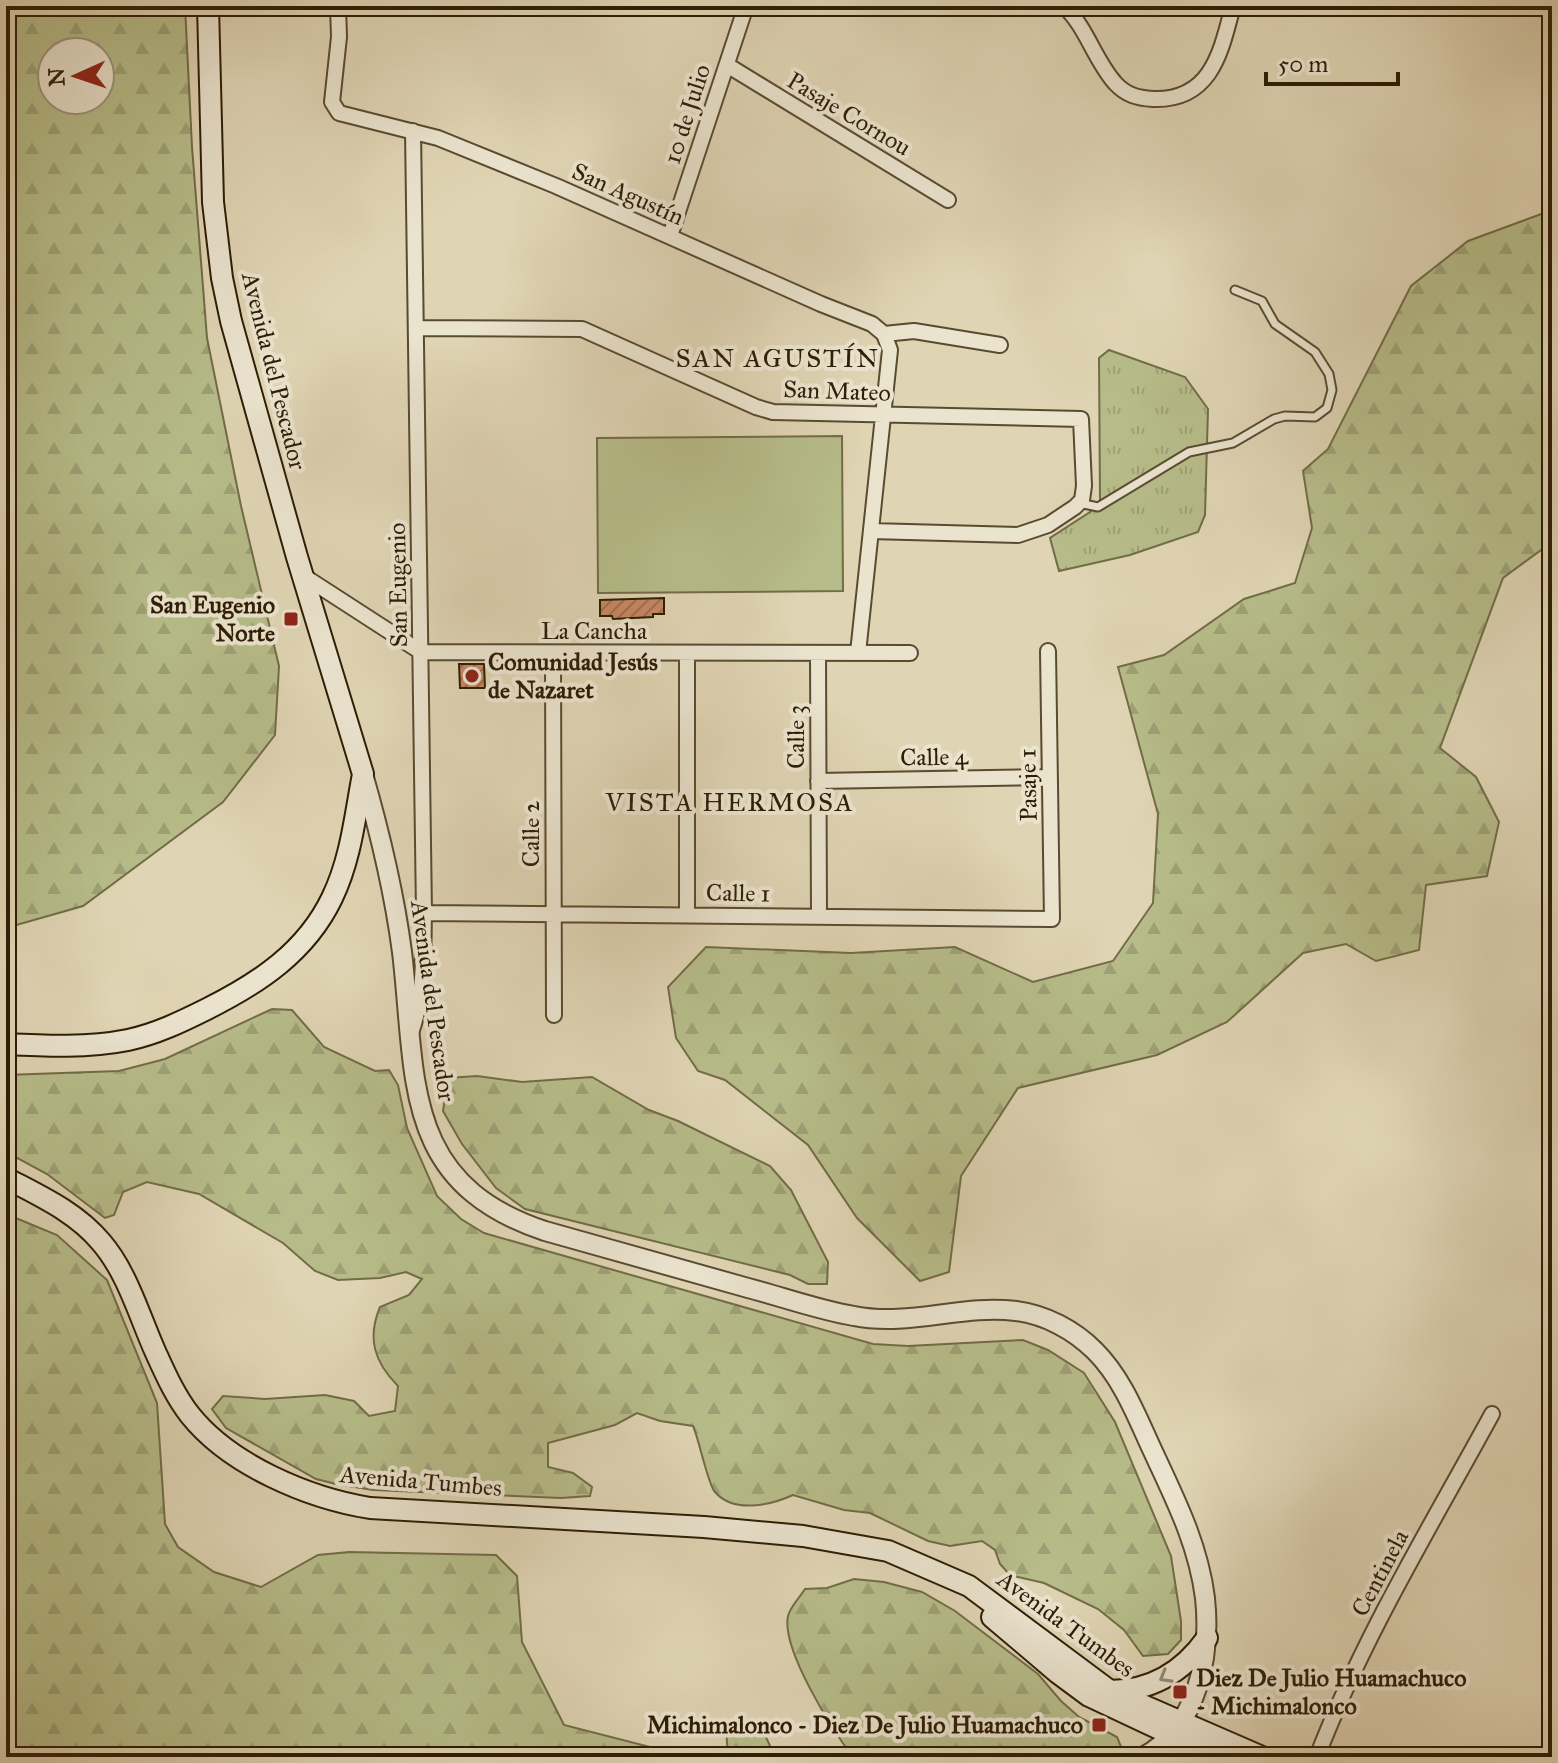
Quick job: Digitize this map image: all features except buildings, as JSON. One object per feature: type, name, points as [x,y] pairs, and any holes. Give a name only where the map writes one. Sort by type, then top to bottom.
[{"type":"main road","name":"Avenida del Pescador","points":[[208,6],[212,189],[222,278],[241,364],[363,774]]},
{"type":"main road","points":[[6,1044],[91,1044],[146,1035],[229,998],[276,967],[319,921],[340,880],[349,852],[363,774]]},
{"type":"main road","name":"Avenida Tumbes","points":[[6,1178],[67,1211],[104,1245],[119,1270],[178,1397],[204,1430],[231,1452],[294,1486],[331,1500],[370,1508],[644,1522],[803,1536],[888,1551],[969,1586],[1110,1691],[1219,1757]]},
{"type":"main road","name":"Avenida Tumbes","points":[[929,1568],[974,1601],[1073,1685],[1109,1707],[1262,1757]]},
{"type":"main road","points":[[1110,1691],[1136,1690],[1162,1680],[1188,1661],[1207,1638]]},
{"type":"street","name":"San Agustín","points":[[338,6],[339,37],[333,106],[343,114],[413,131],[556,186],[872,324],[884,334]]},
{"type":"street","name":"10 de Julio","points":[[670,236],[746,6]]},
{"type":"street","points":[[1064,6],[1078,20],[1102,66],[1117,85],[1128,95],[1160,99],[1183,94],[1207,77],[1217,63],[1233,6]]},
{"type":"street","name":"Pasaje Cornou","points":[[727,65],[948,200]]},
{"type":"street","name":"San Eugenio","points":[[410,1037],[422,987],[424,913],[413,131]]},
{"type":"street","name":"San Mateo","points":[[416,328],[582,329],[764,410],[1081,419],[1084,486],[1079,503]]},
{"type":"street","points":[[858,653],[890,350],[884,334],[914,331],[1000,345]]},
{"type":"street","points":[[871,531],[1018,535],[1048,525],[1079,503]]},
{"type":"street","points":[[302,575],[421,652]]},
{"type":"street","name":"Pasaje 1","points":[[1048,651],[1052,919]]},
{"type":"street","name":"La Cancha","points":[[421,652],[910,653]]},
{"type":"street","name":"Calle 2","points":[[553,653],[554,1015]]},
{"type":"street","points":[[687,653],[687,915]]},
{"type":"street","name":"Calle 3","points":[[818,653],[819,916]]},
{"type":"street","name":"Avenida del Pescador","points":[[363,774],[388,865],[422,1113],[439,1152],[472,1195],[506,1216],[560,1235],[854,1316],[911,1319],[998,1310],[1017,1311],[1051,1320],[1080,1338],[1095,1351],[1119,1382],[1186,1522],[1203,1584],[1207,1638],[1198,1682],[1177,1729]]},
{"type":"street","name":"Calle 4","points":[[818,781],[1050,777]]},
{"type":"street","name":"Calle 1","points":[[424,913],[1052,919]]},
{"type":"street","name":"Centinela","points":[[1317,1757],[1367,1645],[1492,1414]]},
{"type":"street","points":[[1143,1757],[1177,1729]]},
{"type":"lane","points":[[1079,503],[1098,507],[1189,452],[1233,443],[1274,419],[1285,416],[1315,417],[1327,408],[1332,390],[1329,374],[1315,352],[1275,324],[1262,301],[1235,290]]},
{"type":"green space","points":[[6,6],[185,6],[207,338],[241,506],[279,666],[275,735],[223,802],[83,906],[6,928]]},
{"type":"green space","points":[[1552,210],[1552,542],[1503,578],[1440,748],[1476,777],[1499,822],[1487,876],[1426,885],[1419,950],[1376,961],[1346,944],[1303,953],[1227,1022],[1157,1055],[1018,1088],[961,1176],[949,1272],[920,1281],[857,1218],[808,1145],[725,1080],[698,1071],[676,1038],[668,987],[706,947],[851,953],[955,947],[1033,982],[1113,961],[1153,903],[1158,814],[1118,667],[1164,655],[1244,599],[1295,583],[1312,528],[1303,471],[1328,449],[1411,286],[1468,241]]},
{"type":"green space","points":[[1109,350],[1185,377],[1208,409],[1205,515],[1198,532],[1130,555],[1059,571],[1050,538],[1090,512],[1100,501],[1099,358]]},
{"type":"green space","points":[[842,436],[843,591],[598,593],[597,438]]},
{"type":"green space","points":[[272,1009],[292,1010],[324,1047],[375,1071],[389,1070],[398,1085],[407,1128],[437,1196],[461,1219],[484,1233],[873,1344],[908,1346],[1023,1340],[1048,1350],[1084,1373],[1115,1422],[1171,1556],[1181,1640],[1168,1654],[1143,1656],[1124,1630],[1098,1609],[1044,1583],[1010,1575],[1000,1564],[995,1550],[982,1541],[950,1546],[928,1541],[870,1513],[844,1510],[793,1495],[753,1506],[732,1503],[712,1488],[693,1426],[660,1421],[637,1413],[615,1425],[548,1443],[548,1467],[573,1473],[592,1487],[590,1496],[561,1498],[373,1490],[336,1484],[316,1479],[226,1428],[212,1409],[223,1396],[265,1399],[325,1395],[354,1401],[369,1416],[395,1411],[398,1386],[378,1359],[374,1339],[376,1318],[380,1307],[409,1295],[422,1279],[406,1272],[380,1278],[338,1280],[315,1271],[283,1243],[199,1194],[147,1182],[123,1192],[114,1215],[105,1218],[47,1174],[6,1152],[6,1075],[119,1071],[165,1059]]},
{"type":"green space","points":[[477,1076],[522,1082],[592,1077],[649,1110],[770,1166],[791,1190],[828,1262],[827,1284],[808,1284],[790,1275],[525,1209],[496,1188],[462,1144],[443,1111],[448,1078]]},
{"type":"green space","points":[[6,1214],[57,1235],[107,1280],[157,1403],[165,1524],[178,1547],[214,1572],[261,1587],[318,1555],[349,1552],[496,1555],[517,1576],[522,1642],[564,1725],[689,1757],[6,1757]]},
{"type":"green space","points":[[854,1579],[884,1582],[922,1592],[955,1611],[1038,1674],[1079,1717],[1117,1737],[1124,1754],[1117,1757],[853,1757],[833,1729],[800,1668],[792,1648],[788,1616],[805,1589],[827,1588]]},
{"type":"green space","points":[[726,1728],[766,1737],[775,1757],[728,1757]]},
{"type":"place","name":"San Eugenio Norte","points":[[291,619]]},
{"type":"place","name":"Comunidad Jesús de Nazaret","points":[[472,676]]},
{"type":"place","name":"Diez De Julio Huamachuco - Michimalonco","points":[[1180,1692]]},
{"type":"place","name":"Michimalonco - Diez De Julio Huamachuco","points":[[1099,1725]]},
{"type":"district","name":"SAN AGUSTÍN","points":[[778,358]]},
{"type":"district","name":"VISTA HERMOSA","points":[[730,802]]}]
